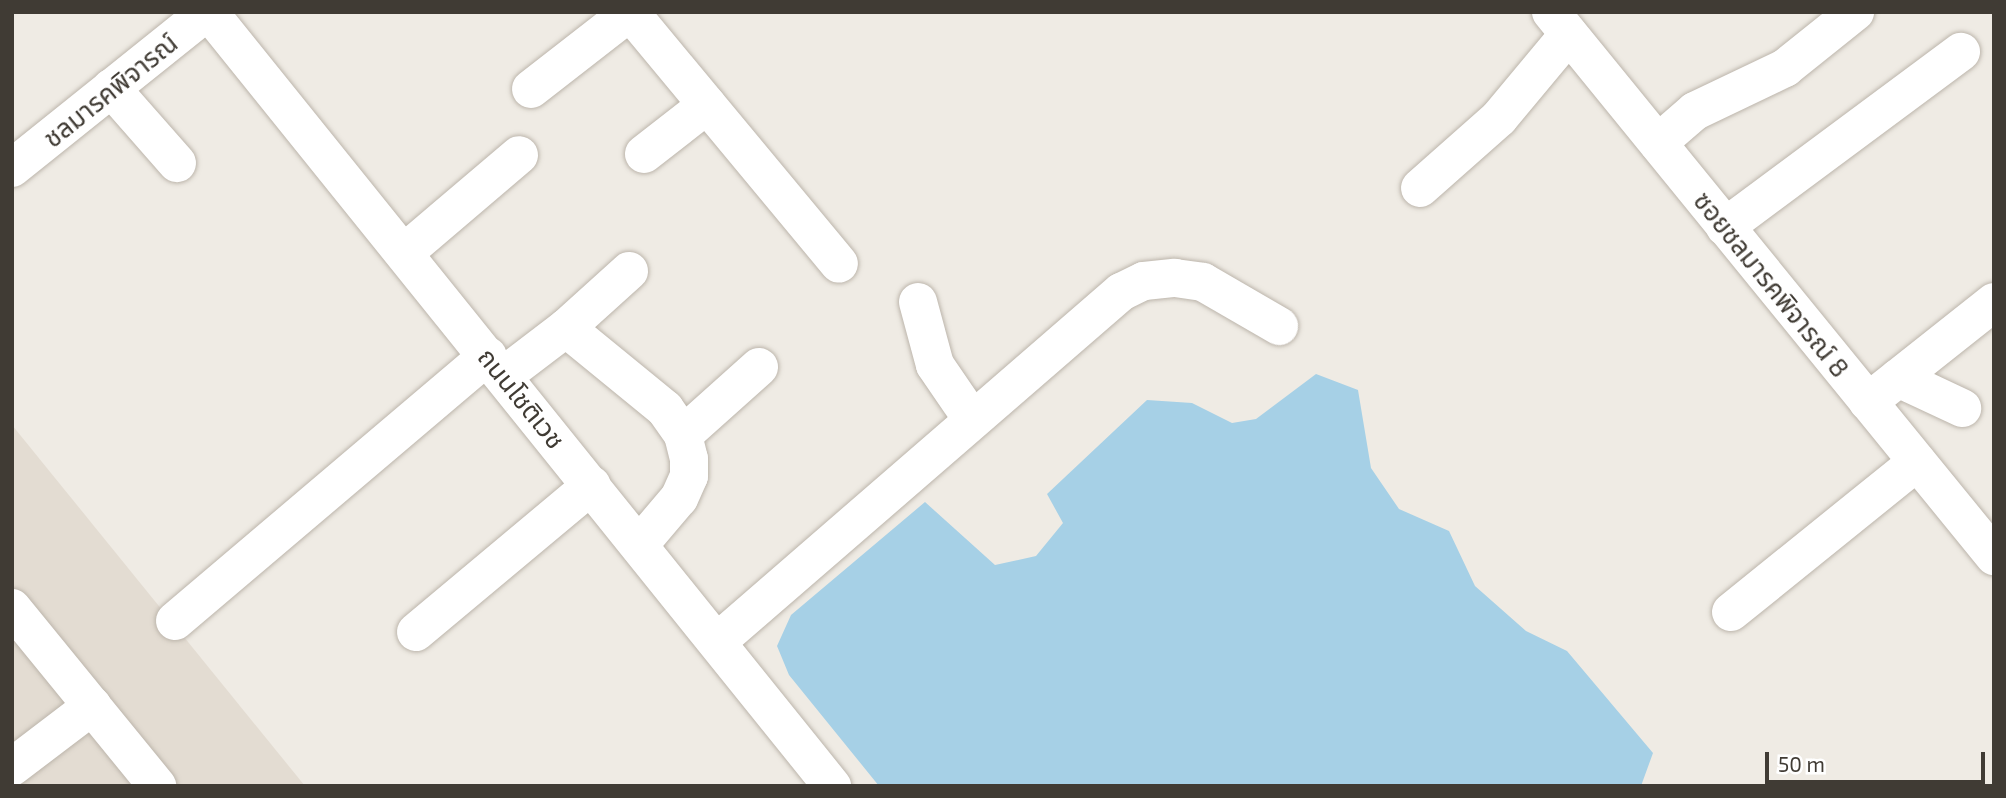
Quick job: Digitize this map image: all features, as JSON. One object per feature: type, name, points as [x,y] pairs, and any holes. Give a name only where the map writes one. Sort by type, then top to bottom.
[{"type":"street","name":"ชลมารคพิจารณ์","points":[[12,168],[208,12]]},
{"type":"street","name":"ถนนโชติเวช","points":[[208,12],[640,544],[832,786]]},
{"type":"street","points":[[531,89],[630,12],[839,264]]},
{"type":"street","points":[[1658,143],[1695,111],[1785,68],[1855,12]]},
{"type":"street","points":[[1420,188],[1499,118],[1560,23]]},
{"type":"street","name":"ซอยชลมารคพิจารณ์ 8","points":[[1560,23],[1994,556]]},
{"type":"street","points":[[1726,227],[1961,52]]},
{"type":"street","points":[[111,88],[177,163]]},
{"type":"street","points":[[644,154],[707,105]]},
{"type":"street","points":[[404,253],[519,155]]},
{"type":"street","points":[[176,621],[495,366],[566,328],[629,271]]},
{"type":"street","points":[[717,642],[1121,292],[1144,281],[1174,278],[1203,282],[1279,326]]},
{"type":"street","points":[[918,302],[935,365],[972,419]]},
{"type":"street","points":[[1868,402],[1994,302]]},
{"type":"street","points":[[566,328],[647,392],[665,409],[683,435],[689,458],[689,476],[679,498],[640,544]]},
{"type":"street","points":[[683,435],[759,367]]},
{"type":"street","points":[[1898,378],[1962,408]]},
{"type":"street","points":[[1731,612],[1917,462]]},
{"type":"street","points":[[416,632],[592,485]]},
{"type":"street","points":[[12,608],[158,786]]},
{"type":"street","points":[[12,766],[92,706]]},
{"type":"shaded area","points":[[12,425],[305,786],[12,786]]},
{"type":"water","points":[[1316,374],[1358,390],[1371,468],[1399,509],[1449,531],[1475,586],[1526,631],[1567,651],[1653,753],[1641,786],[879,786],[789,675],[777,646],[791,615],[925,502],[995,565],[1036,556],[1063,523],[1047,494],[1147,400],[1192,403],[1232,423],[1256,419]]}]
